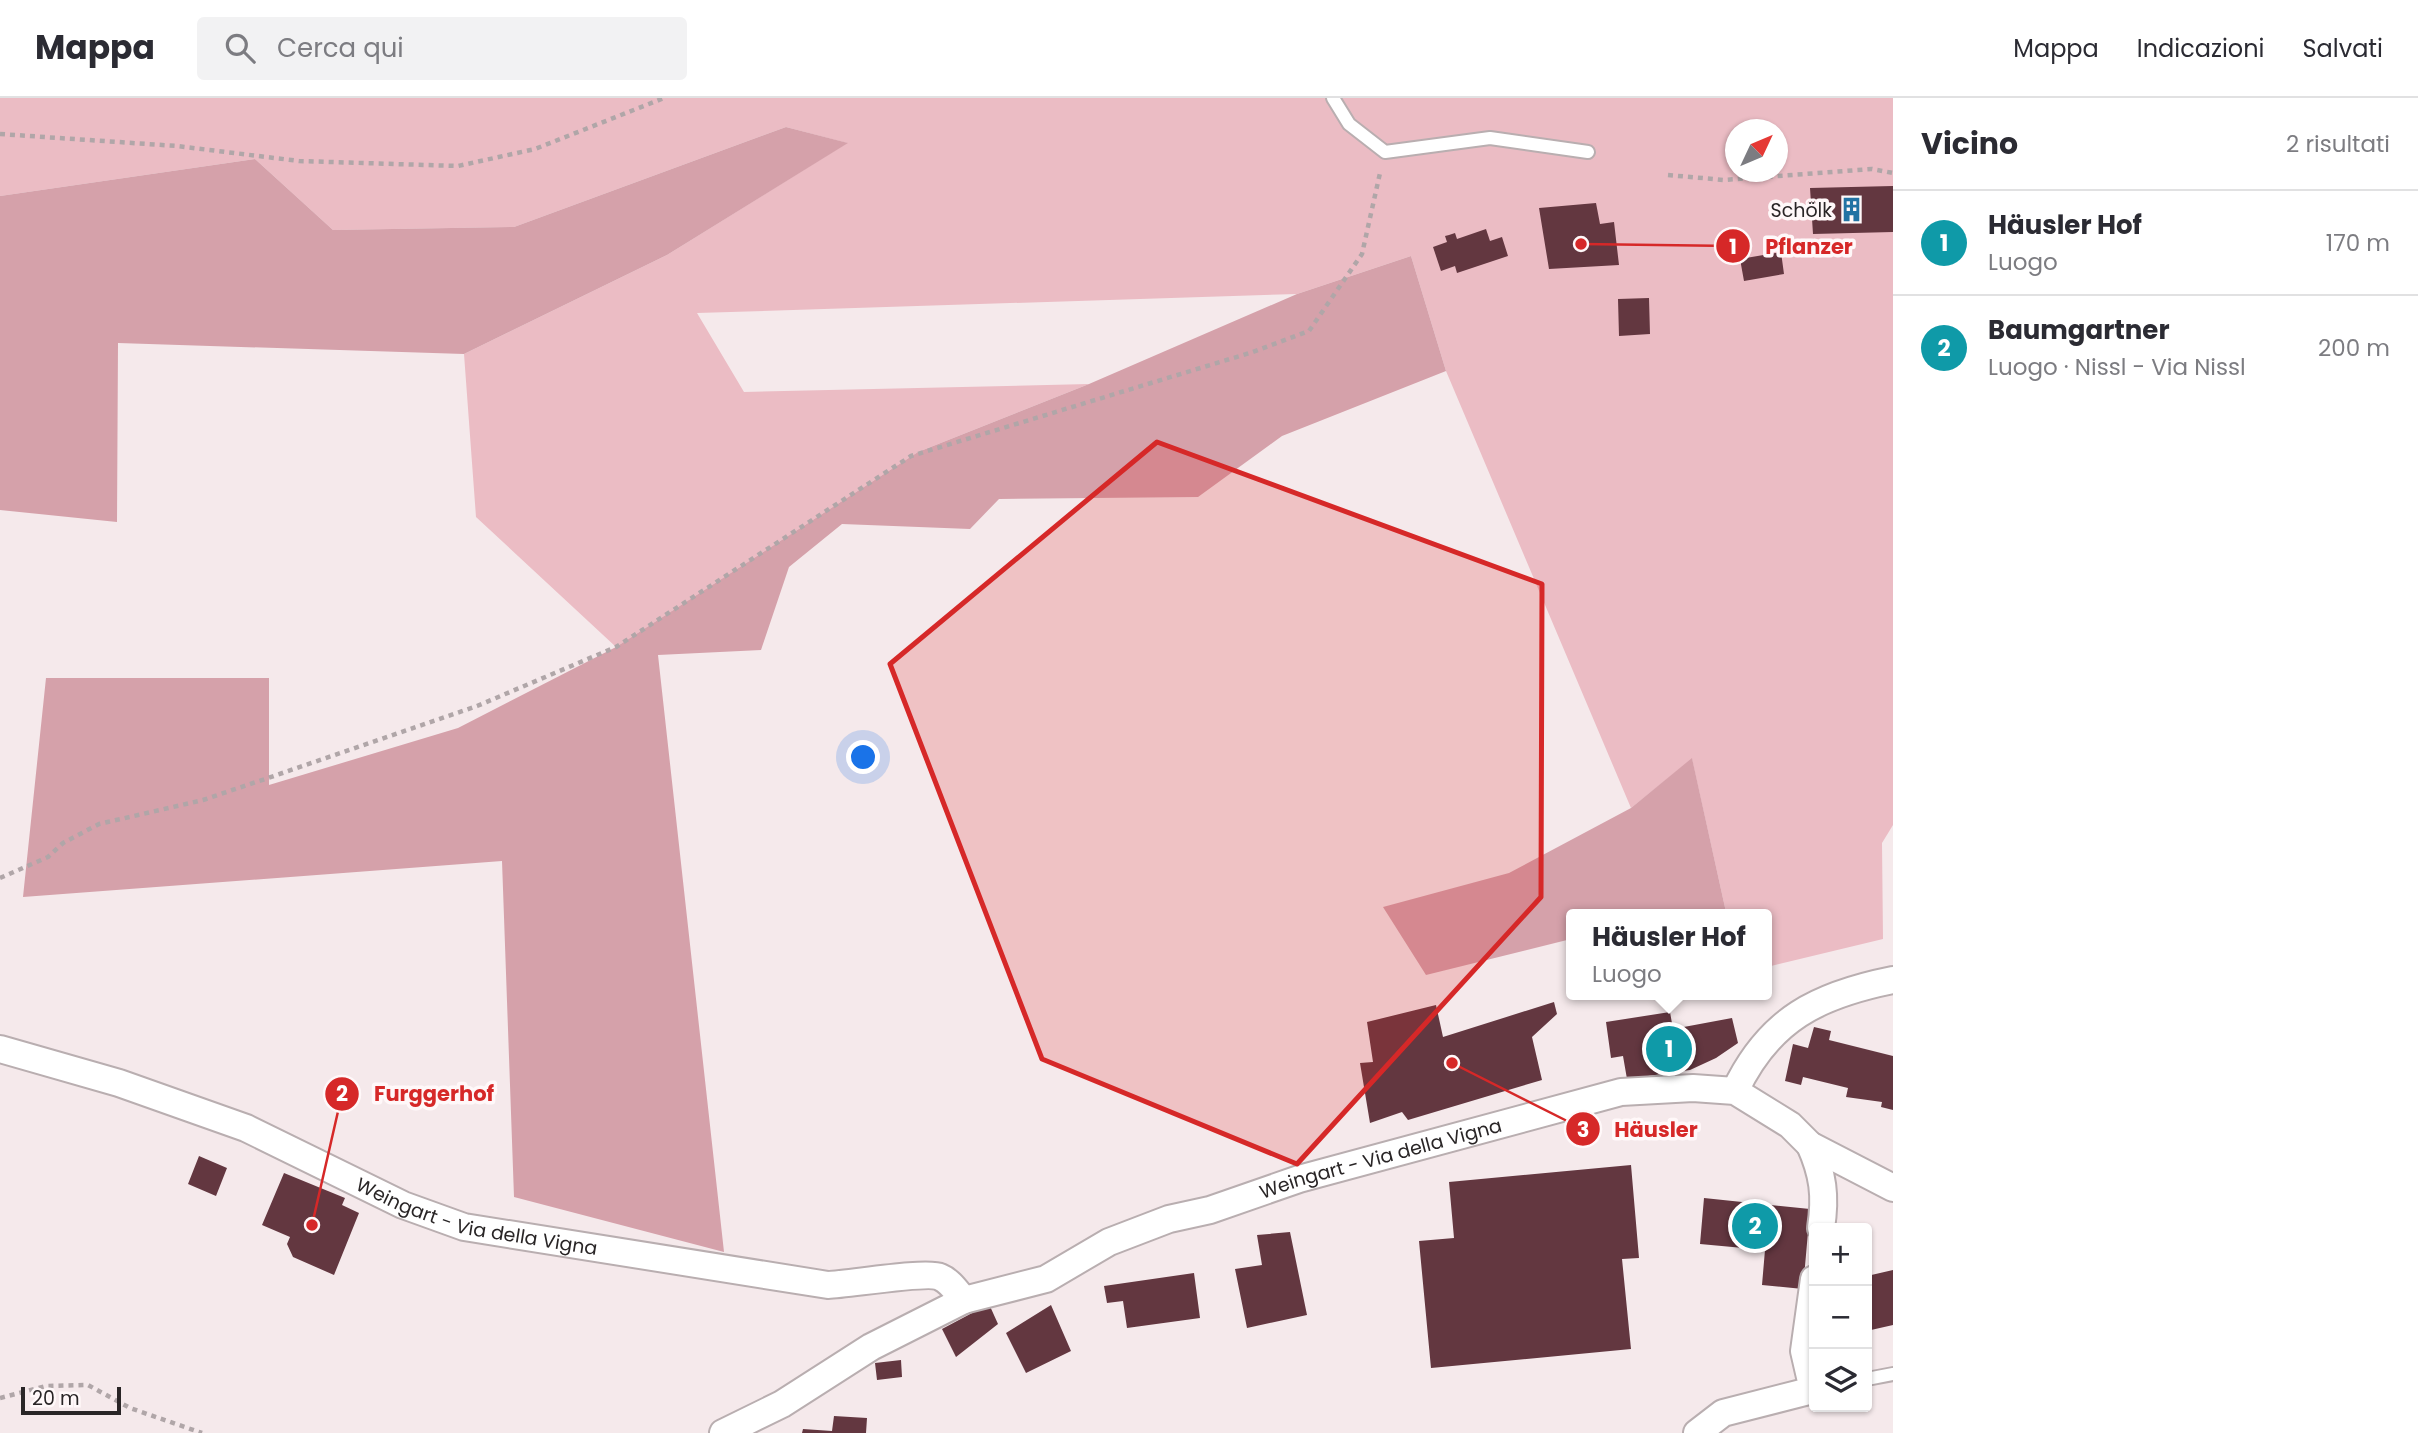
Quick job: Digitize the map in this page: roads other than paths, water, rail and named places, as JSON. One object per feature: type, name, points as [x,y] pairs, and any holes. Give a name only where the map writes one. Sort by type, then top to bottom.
[{"type":"street","points":[[1893,980],[1854,989],[1797,1012],[1748,1063],[1735,1091],[1790,1125],[1810,1144],[1893,1188]]},
{"type":"street","name":"Weingart - Via della Vigna","points":[[0,1049],[119,1083],[246,1128],[403,1205],[464,1227],[828,1285],[863,1284],[928,1274],[950,1283],[964,1300]]},
{"type":"street","name":"Weingart - Via della Vigna","points":[[723,1433],[782,1404],[871,1347],[964,1300],[1046,1279],[1109,1242],[1169,1219],[1210,1210],[1298,1179],[1621,1092],[1693,1088],[1735,1091]]},
{"type":"street","points":[[1810,1144],[1822,1172],[1825,1200],[1822,1223]]},
{"type":"street","points":[[1809,1370],[1804,1351],[1813,1286]]},
{"type":"street","points":[[1697,1433],[1723,1413],[1809,1391]]},
{"type":"lane","points":[[1334,98],[1349,124],[1385,152],[1490,138],[1588,152]]},
{"type":"lane","points":[[1872,1378],[1893,1374]]},
{"type":"place","name":"Schölk","points":[[1852,210]]},
{"type":"place","name":"Pflanzer","points":[[1581,244]]},
{"type":"place","name":"Häusler Hof","points":[[1669,1049]]},
{"type":"place","name":"Häusler","points":[[1452,1063]]},
{"type":"place","name":"Furggerhof","points":[[312,1225]]},
{"type":"place","name":"Baumgartner","points":[[1755,1226]]}]
